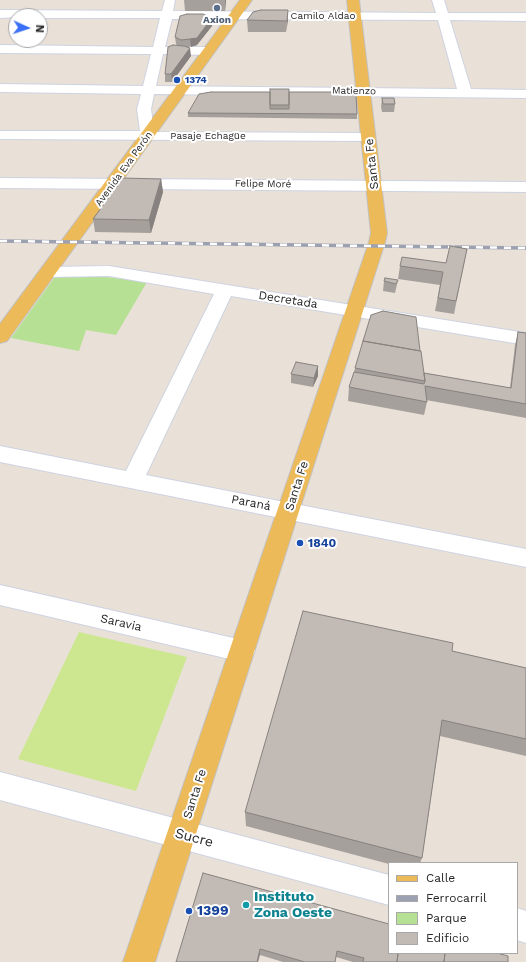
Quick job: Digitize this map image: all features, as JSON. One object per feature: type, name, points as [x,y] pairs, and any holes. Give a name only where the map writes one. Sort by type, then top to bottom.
[{"type":"main road","name":"Avenida Eva Perón","points":[[0,337],[114,183],[246,0]]},
{"type":"main road","name":"Santa Fe","points":[[139,962],[355,311],[379,233],[353,0]]},
{"type":"street","points":[[148,136],[144,108],[171,0]]},
{"type":"street","points":[[438,0],[465,93]]},
{"type":"street","name":"Camilo Aldao","points":[[0,14],[526,17]]},
{"type":"street","points":[[0,49],[209,51]]},
{"type":"street","name":"Matienzo","points":[[0,88],[526,94]]},
{"type":"street","name":"Pasaje Echagüe","points":[[0,135],[368,137]]},
{"type":"street","name":"Felipe Moré","points":[[0,183],[526,187]]},
{"type":"street","name":"Decretada","points":[[48,272],[109,271],[526,339]]},
{"type":"street","points":[[132,480],[225,290]]},
{"type":"street","name":"Paraná","points":[[0,454],[526,558]]},
{"type":"street","name":"Saravia","points":[[0,595],[242,651]]},
{"type":"street","name":"Sucre","points":[[0,786],[388,890]]},
{"type":"green space","points":[[65,275],[98,276],[147,282],[116,335],[86,330],[79,351],[11,338],[54,278]]},
{"type":"green space","points":[[79,632],[187,657],[136,791],[18,759]]},
{"type":"building","points":[[261,10],[288,10],[287,21],[247,20],[253,12]]},
{"type":"building","points":[[187,14],[203,14],[212,18],[197,38],[181,40],[175,37],[180,16]]},
{"type":"building","points":[[173,45],[190,48],[171,74],[165,74],[168,47]]},
{"type":"building","points":[[270,89],[289,89],[289,105],[270,105]]},
{"type":"building","points":[[211,92],[270,92],[270,109],[289,109],[289,92],[349,92],[356,95],[357,114],[188,113],[199,94]]},
{"type":"building","points":[[382,98],[394,98],[395,104],[383,104]]},
{"type":"building","points":[[123,178],[161,179],[149,220],[93,219]]},
{"type":"building","points":[[450,246],[467,249],[456,301],[438,298],[443,272],[400,266],[402,257],[446,263]]},
{"type":"building","points":[[385,278],[398,280],[396,284],[384,281]]},
{"type":"building","points":[[383,311],[416,317],[420,351],[363,341],[371,315]]},
{"type":"building","points":[[518,332],[526,333],[526,404],[425,386],[427,402],[349,387],[354,372],[424,384],[424,373],[511,388]]},
{"type":"building","points":[[363,341],[421,351],[425,381],[355,368]]},
{"type":"building","points":[[296,362],[318,366],[314,378],[291,374]]},
{"type":"building","points":[[303,611],[453,643],[452,651],[526,668],[526,739],[442,720],[422,858],[245,812]]},
{"type":"building","name":"Instituto Zona Oeste","points":[[203,873],[388,924],[388,954],[398,954],[397,962],[363,962],[364,958],[337,951],[335,962],[305,962],[260,949],[257,962],[176,962]]},
{"type":"building","points":[[398,954],[445,954],[444,962],[397,962]]},
{"type":"building","points":[[445,954],[501,954],[508,956],[508,962],[444,962]]},
{"type":"railway","points":[[0,241],[526,248]]},
{"type":"place","name":"Axion","points":[[217,8]]},
{"type":"place","name":"1374","points":[[177,80]]},
{"type":"place","name":"1840","points":[[300,543]]},
{"type":"place","name":"Instituto Zona Oeste","points":[[246,905]]},
{"type":"place","name":"1399","points":[[189,911]]}]
